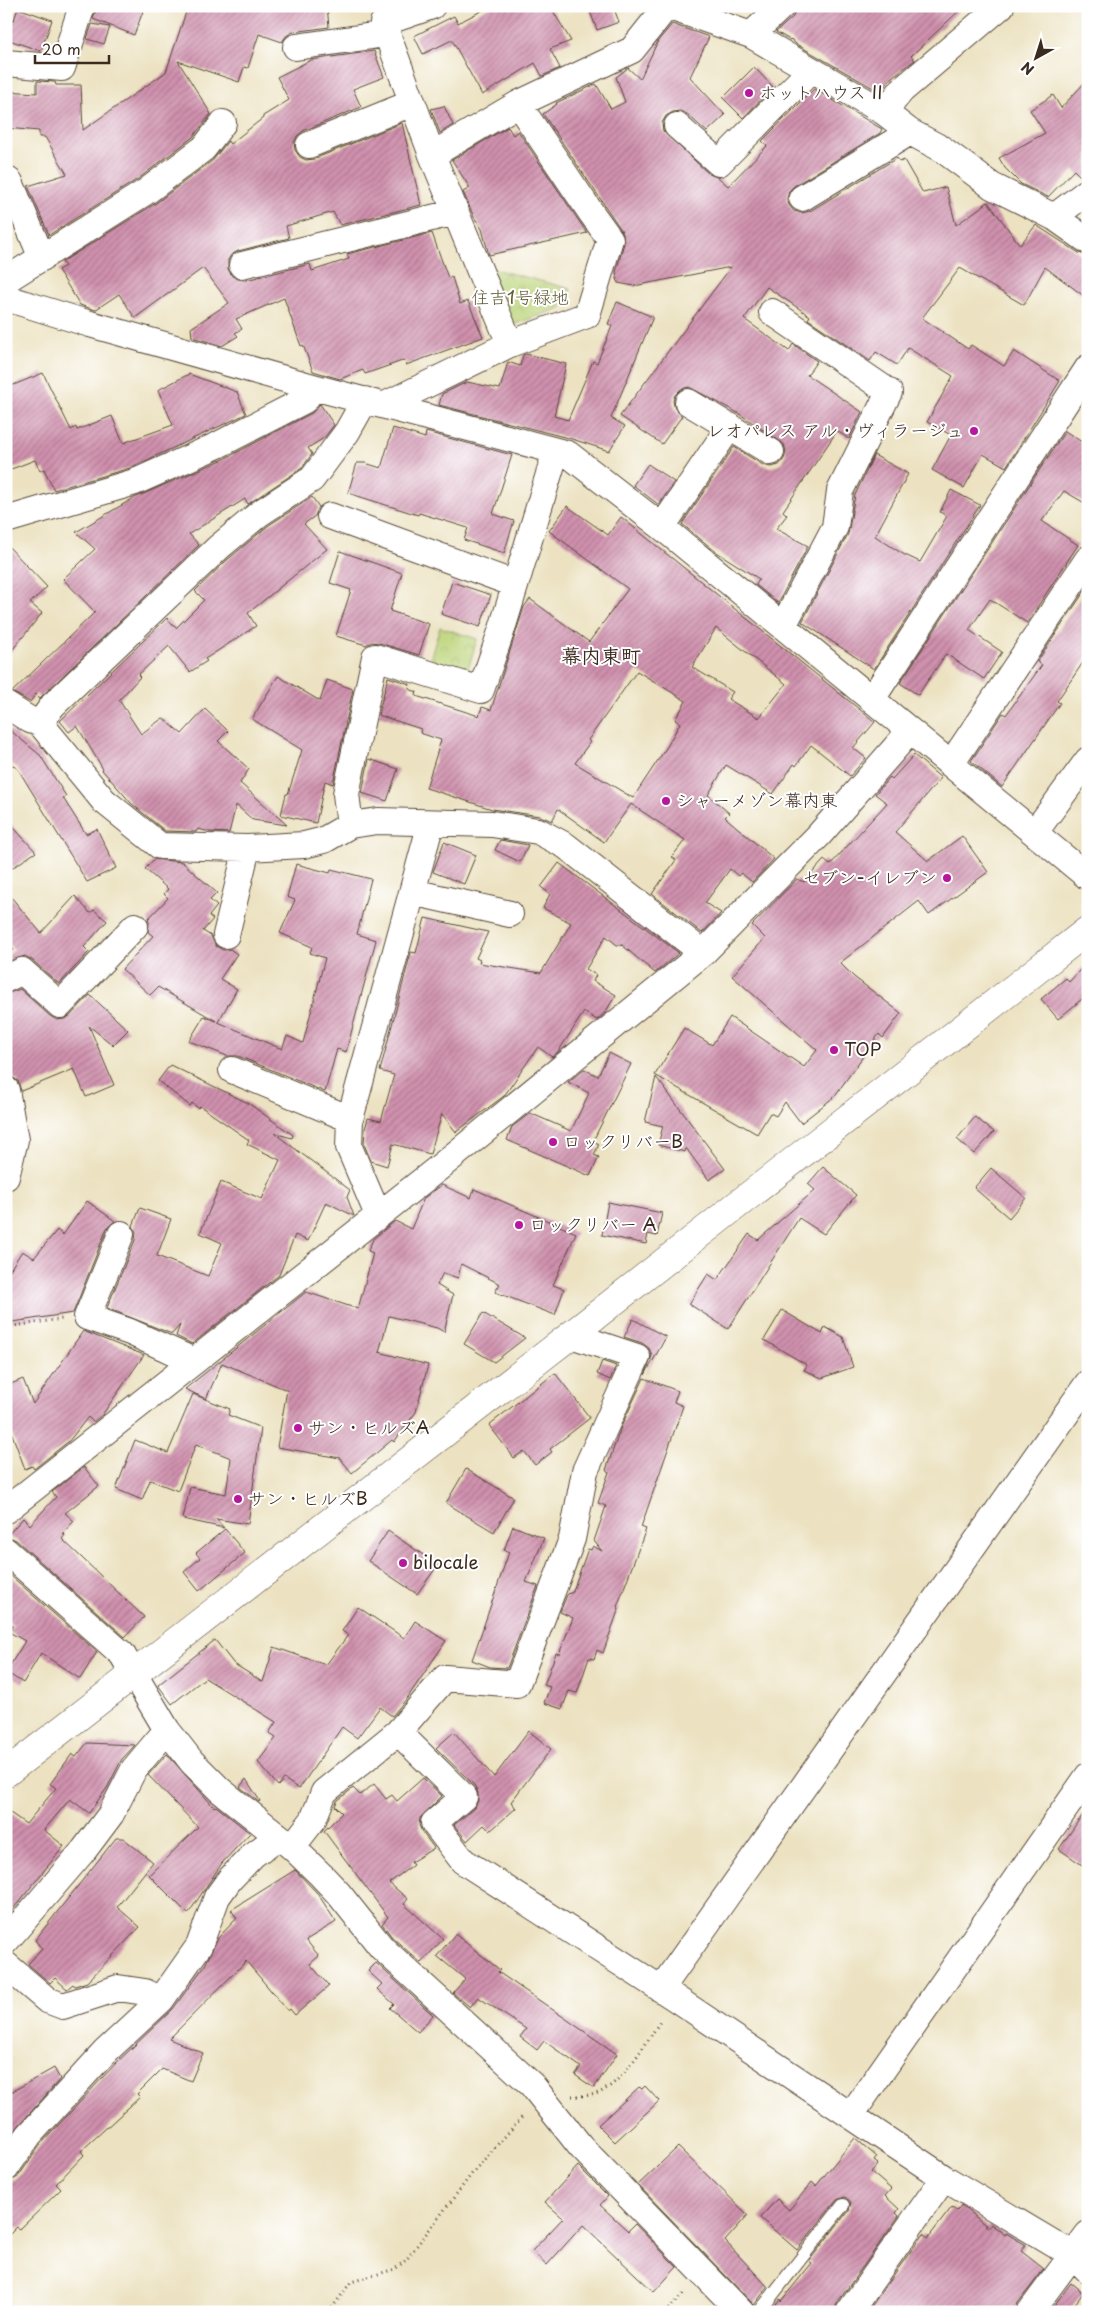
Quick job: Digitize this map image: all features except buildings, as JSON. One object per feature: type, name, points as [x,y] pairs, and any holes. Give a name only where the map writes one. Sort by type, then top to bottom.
[{"type":"street","points":[[6,63],[62,68],[82,6]]},
{"type":"street","points":[[432,6],[383,23],[432,155],[510,344]]},
{"type":"street","points":[[432,155],[518,104],[632,50],[667,6],[750,35],[884,112],[910,132],[942,149],[992,186],[1054,217],[1088,241]]},
{"type":"street","points":[[750,35],[782,6]]},
{"type":"street","points":[[884,112],[902,90],[1001,6]]},
{"type":"street","points":[[296,47],[386,34]]},
{"type":"street","points":[[677,126],[718,163],[811,70]]},
{"type":"street","points":[[309,145],[412,103]]},
{"type":"street","points":[[40,723],[53,704],[219,547],[260,514],[312,479],[347,432],[375,403],[510,344],[587,315],[610,239],[518,104]]},
{"type":"street","points":[[6,280],[147,191],[204,148],[223,123]]},
{"type":"street","points":[[802,198],[910,132]]},
{"type":"street","points":[[6,179],[10,182],[42,258]]},
{"type":"street","points":[[1054,217],[1088,191]]},
{"type":"street","points":[[242,265],[456,212]]},
{"type":"street","points":[[6,298],[90,324],[313,387],[568,454],[662,527],[1088,877]]},
{"type":"street","points":[[772,312],[889,392],[840,491],[835,527],[783,626]]},
{"type":"street","points":[[872,699],[1088,368]]},
{"type":"street","points":[[6,520],[135,482],[218,445],[305,400],[313,387]]},
{"type":"street","points":[[688,402],[771,452]]},
{"type":"street","points":[[662,527],[730,426]]},
{"type":"street","points":[[350,825],[346,794],[375,657],[481,690],[502,629],[556,450]]},
{"type":"street","points":[[330,516],[516,584]]},
{"type":"street","points":[[951,764],[1088,559]]},
{"type":"street","points":[[6,704],[30,720],[40,723],[104,801],[160,846],[247,848],[304,845],[324,840],[350,825],[378,821],[492,824],[538,831],[566,846],[703,952]]},
{"type":"street","points":[[6,1510],[378,1215],[703,952],[819,835],[910,731]]},
{"type":"street","points":[[1035,832],[1088,760]]},
{"type":"street","points":[[378,1215],[349,1147],[350,1119],[431,823]]},
{"type":"street","points":[[226,935],[247,848]]},
{"type":"street","points":[[412,892],[510,914]]},
{"type":"street","points":[[6,979],[22,971],[60,1005],[135,926]]},
{"type":"street","points":[[6,1773],[571,1335],[1088,930]]},
{"type":"street","points":[[232,1070],[350,1119]]},
{"type":"street","points":[[6,1090],[15,1140],[6,1178]]},
{"type":"street","points":[[121,1234],[87,1318],[130,1332],[194,1361]]},
{"type":"street","points":[[6,2168],[29,2134],[106,2052],[161,2000],[199,1946],[217,1897],[230,1879],[253,1855],[285,1842],[313,1820],[324,1792],[398,1732],[445,1678],[517,1684],[572,1539],[585,1470],[637,1357],[571,1335]]},
{"type":"street","points":[[668,1994],[1088,1383]]},
{"type":"street","points":[[6,1551],[122,1654],[167,1730],[192,1762],[220,1790],[285,1842],[340,1894],[382,1948],[532,2085],[581,2147],[630,2200],[741,2312]]},
{"type":"street","points":[[6,1941],[84,1850],[111,1814],[134,1769],[167,1730]]},
{"type":"street","points":[[398,1732],[464,1796],[434,1823],[462,1861],[668,1994],[944,2178],[1083,2253],[1030,2312]]},
{"type":"street","points":[[851,2115],[1088,1776]]},
{"type":"street","points":[[6,1965],[47,2000],[63,2006],[118,1988],[144,1992],[161,2000]]},
{"type":"street","points":[[849,2312],[944,2178]]},
{"type":"lane","points":[[759,2312],[843,2205]]},
{"type":"path","points":[[6,1328],[48,1320],[87,1318]]},
{"type":"path","points":[[329,2312],[351,2282],[395,2269],[406,2260],[474,2171],[541,2097],[555,2098],[597,2094],[616,2081],[639,2053],[668,1994]]},
{"type":"green space","name":"住吉1号緑地","points":[[482,266],[571,289],[561,308],[509,326]]},
{"type":"green space","points":[[440,627],[477,639],[467,672],[430,660]]},
{"type":"place","name":"ホットハウス II","points":[[749,93]]},
{"type":"place","name":"レオパレス アル・ヴィラージュ","points":[[974,431]]},
{"type":"place","name":"シャーメゾン幕内東","points":[[666,801]]},
{"type":"place","name":"セブン-イレブン","points":[[947,878]]},
{"type":"place","name":"TOP","points":[[834,1050]]},
{"type":"place","name":"ロックリバーB","points":[[553,1142]]},
{"type":"place","name":"ロックリバー A","points":[[519,1225]]},
{"type":"place","name":"サン・ヒルズA","points":[[298,1428]]},
{"type":"place","name":"サン・ヒルズB","points":[[238,1499]]},
{"type":"place","name":"bilocale","points":[[403,1563]]},
{"type":"district","name":"幕内東町","points":[[601,656]]}]
